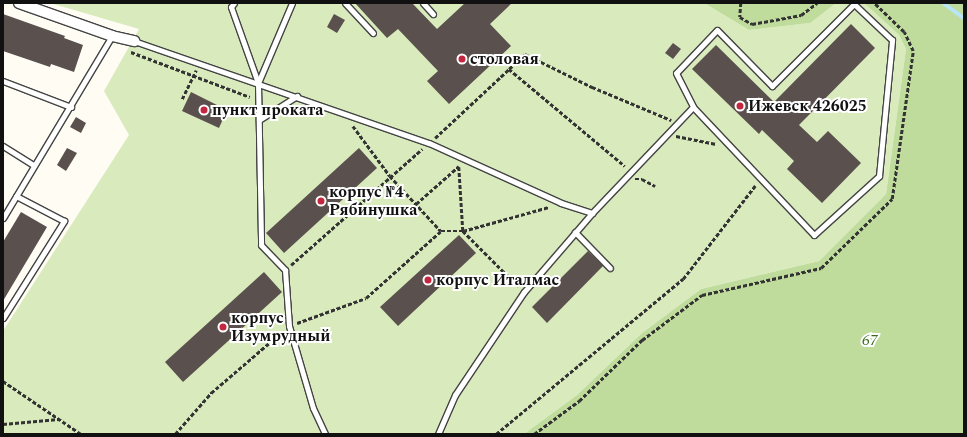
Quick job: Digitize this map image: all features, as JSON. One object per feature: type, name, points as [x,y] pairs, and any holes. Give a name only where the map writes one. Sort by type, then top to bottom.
[{"type":"street","points":[[19,3],[112,36],[134,41]]},
{"type":"lane","points":[[234,3],[231,8],[258,83],[261,245],[285,270],[288,326],[313,408],[325,434]]},
{"type":"lane","points":[[258,83],[292,3]]},
{"type":"lane","points":[[345,3],[373,32]]},
{"type":"lane","points":[[423,3],[433,14]]},
{"type":"lane","points":[[854,4],[892,40],[880,176],[814,235],[760,179],[732,147],[692,107],[676,73],[717,30],[772,86],[854,4]]},
{"type":"lane","points":[[3,218],[34,165],[72,107],[112,36]]},
{"type":"lane","points":[[134,41],[297,96],[429,143],[561,203],[592,213]]},
{"type":"lane","points":[[3,81],[72,107]]},
{"type":"lane","points":[[259,120],[297,96]]},
{"type":"lane","points":[[438,434],[455,395],[524,292],[592,213],[679,123],[692,107]]},
{"type":"lane","points":[[3,146],[34,165]]},
{"type":"lane","points":[[3,318],[64,221],[16,196]]},
{"type":"lane","points":[[575,232],[610,268]]},
{"type":"path","points":[[741,3],[740,17],[752,24],[801,15],[818,3]]},
{"type":"path","points":[[534,434],[579,401],[642,340],[702,295],[821,268],[892,199],[913,51],[904,32],[874,3]]},
{"type":"path","points":[[128,51],[193,77],[258,100]]},
{"type":"path","points":[[285,270],[429,143],[524,54],[592,87],[679,123]]},
{"type":"path","points":[[182,99],[199,64]]},
{"type":"path","points":[[509,69],[632,172]]},
{"type":"path","points":[[341,112],[390,176],[441,232]]},
{"type":"path","points":[[667,134],[732,147]]},
{"type":"path","points":[[416,204],[459,167],[464,158]]},
{"type":"path","points":[[459,167],[463,231],[524,292]]},
{"type":"path","points":[[624,179],[642,179],[655,186]]},
{"type":"path","points":[[496,434],[683,280],[760,179]]},
{"type":"path","points":[[175,434],[211,393],[288,326],[366,298],[441,232],[463,231],[561,203]]},
{"type":"path","points":[[3,381],[81,434]]},
{"type":"path","points":[[3,424],[59,419]]},
{"type":"green space","points":[[50,3],[704,3],[749,30],[809,23],[836,3],[864,3],[899,35],[906,49],[886,194],[819,261],[701,289],[642,333],[577,395],[524,434],[3,434],[3,331],[129,135],[104,91],[139,29]]},
{"type":"green space","points":[[704,3],[836,3],[810,23],[749,30]]},
{"type":"green space","name":"67","points":[[864,3],[964,3],[964,434],[524,434],[577,395],[642,333],[701,289],[819,261],[886,194],[906,49],[899,35]]},
{"type":"building","name":"столовая","points":[[355,3],[412,3],[437,29],[465,3],[512,3],[490,24],[511,46],[449,104],[427,81],[438,71],[398,29],[387,38]]},
{"type":"building","points":[[3,14],[65,36],[64,38],[83,45],[74,72],[51,64],[50,67],[3,51]]},
{"type":"building","points":[[334,14],[345,20],[337,33],[327,27]]},
{"type":"building","points":[[851,24],[875,48],[799,125],[817,142],[828,131],[861,163],[822,203],[787,169],[794,161],[762,130],[759,134],[692,69],[716,45],[774,102]]},
{"type":"building","points":[[673,43],[681,49],[673,59],[665,53]]},
{"type":"building","name":"пункт проката","points":[[191,92],[227,110],[219,128],[182,111]]},
{"type":"building","points":[[76,117],[86,123],[81,133],[70,127]]},
{"type":"building","points":[[67,148],[77,153],[66,171],[57,165]]},
{"type":"building","name":"корпус №4 Рябинушка","points":[[359,148],[377,168],[284,253],[266,233]]},
{"type":"building","points":[[21,212],[47,227],[3,301],[3,242]]},
{"type":"building","name":"корпус Италмас","points":[[459,235],[476,253],[398,326],[380,307]]},
{"type":"building","points":[[588,251],[603,266],[547,323],[532,307]]},
{"type":"building","name":"корпус Изумрудный","points":[[264,272],[282,292],[183,382],[165,362]]},
{"type":"waterway","points":[[943,3],[964,18]]},
{"type":"place","name":"столовая","points":[[462,59]]},
{"type":"place","name":"Ижевск 426025","points":[[740,106]]},
{"type":"place","name":"пункт проката","points":[[204,110]]},
{"type":"place","name":"корпус №4 Рябинушка","points":[[321,201]]},
{"type":"place","name":"корпус Италмас","points":[[428,280]]},
{"type":"place","name":"корпус Изумрудный","points":[[223,327]]}]
